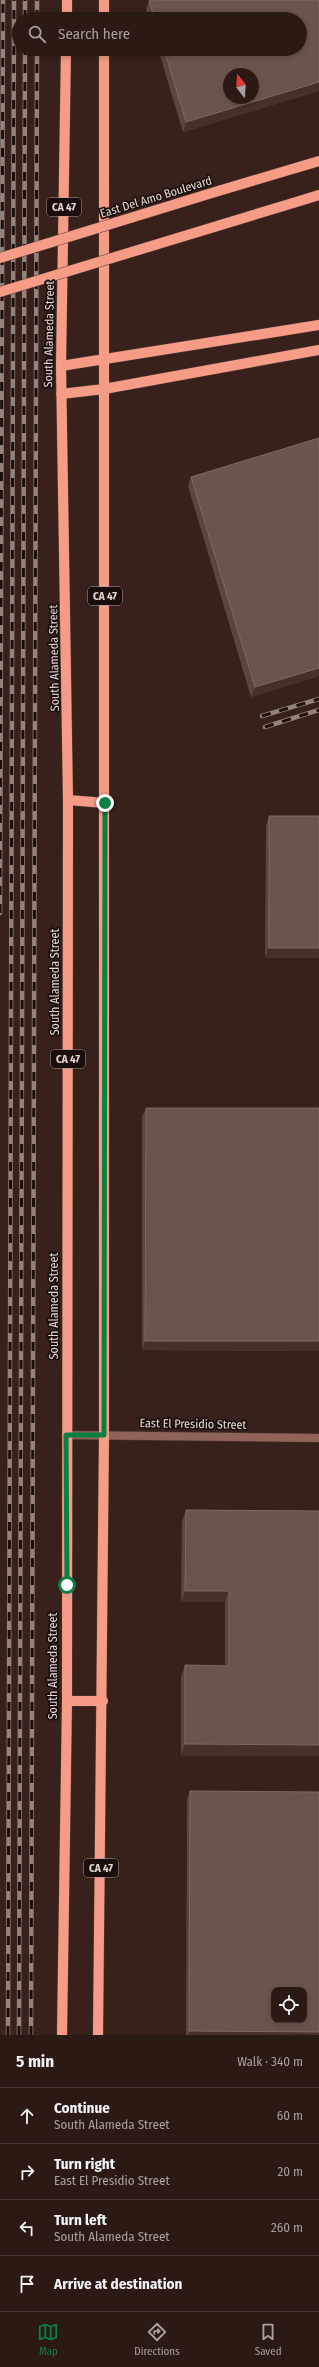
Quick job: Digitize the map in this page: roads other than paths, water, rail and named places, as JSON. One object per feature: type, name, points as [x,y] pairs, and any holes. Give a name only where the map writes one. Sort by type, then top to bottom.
[{"type":"main road","points":[[67,0],[67,12]]},
{"type":"main road","points":[[104,0],[104,12]]},
{"type":"main road","name":"South Alameda Street","points":[[62,2035],[67,1701],[66,1435],[68,800],[61,394],[66,56]]},
{"type":"main road","name":"CA 47","points":[[98,2035],[103,1701],[104,1435],[104,56]]},
{"type":"main road","name":"East Del Amo Boulevard","points":[[0,258],[319,161]]},
{"type":"main road","points":[[0,292],[319,195]]},
{"type":"main road","points":[[61,366],[319,325]]},
{"type":"main road","points":[[61,394],[104,389],[319,350]]},
{"type":"main road","points":[[68,800],[105,803]]},
{"type":"main road","points":[[67,1701],[103,1701]]},
{"type":"street","name":"East El Presidio Street","points":[[66,1435],[319,1438]]},
{"type":"railway","points":[[0,913],[3,0]]},
{"type":"railway","points":[[14,0],[14,12]]},
{"type":"railway","points":[[25,0],[25,12]]},
{"type":"railway","points":[[37,0],[37,12]]},
{"type":"railway","points":[[8,2035],[14,56]]},
{"type":"railway","points":[[19,2035],[25,56]]},
{"type":"railway","points":[[31,2035],[37,56]]},
{"type":"railway","points":[[262,716],[319,699]]},
{"type":"railway","points":[[265,727],[319,710]]}]
